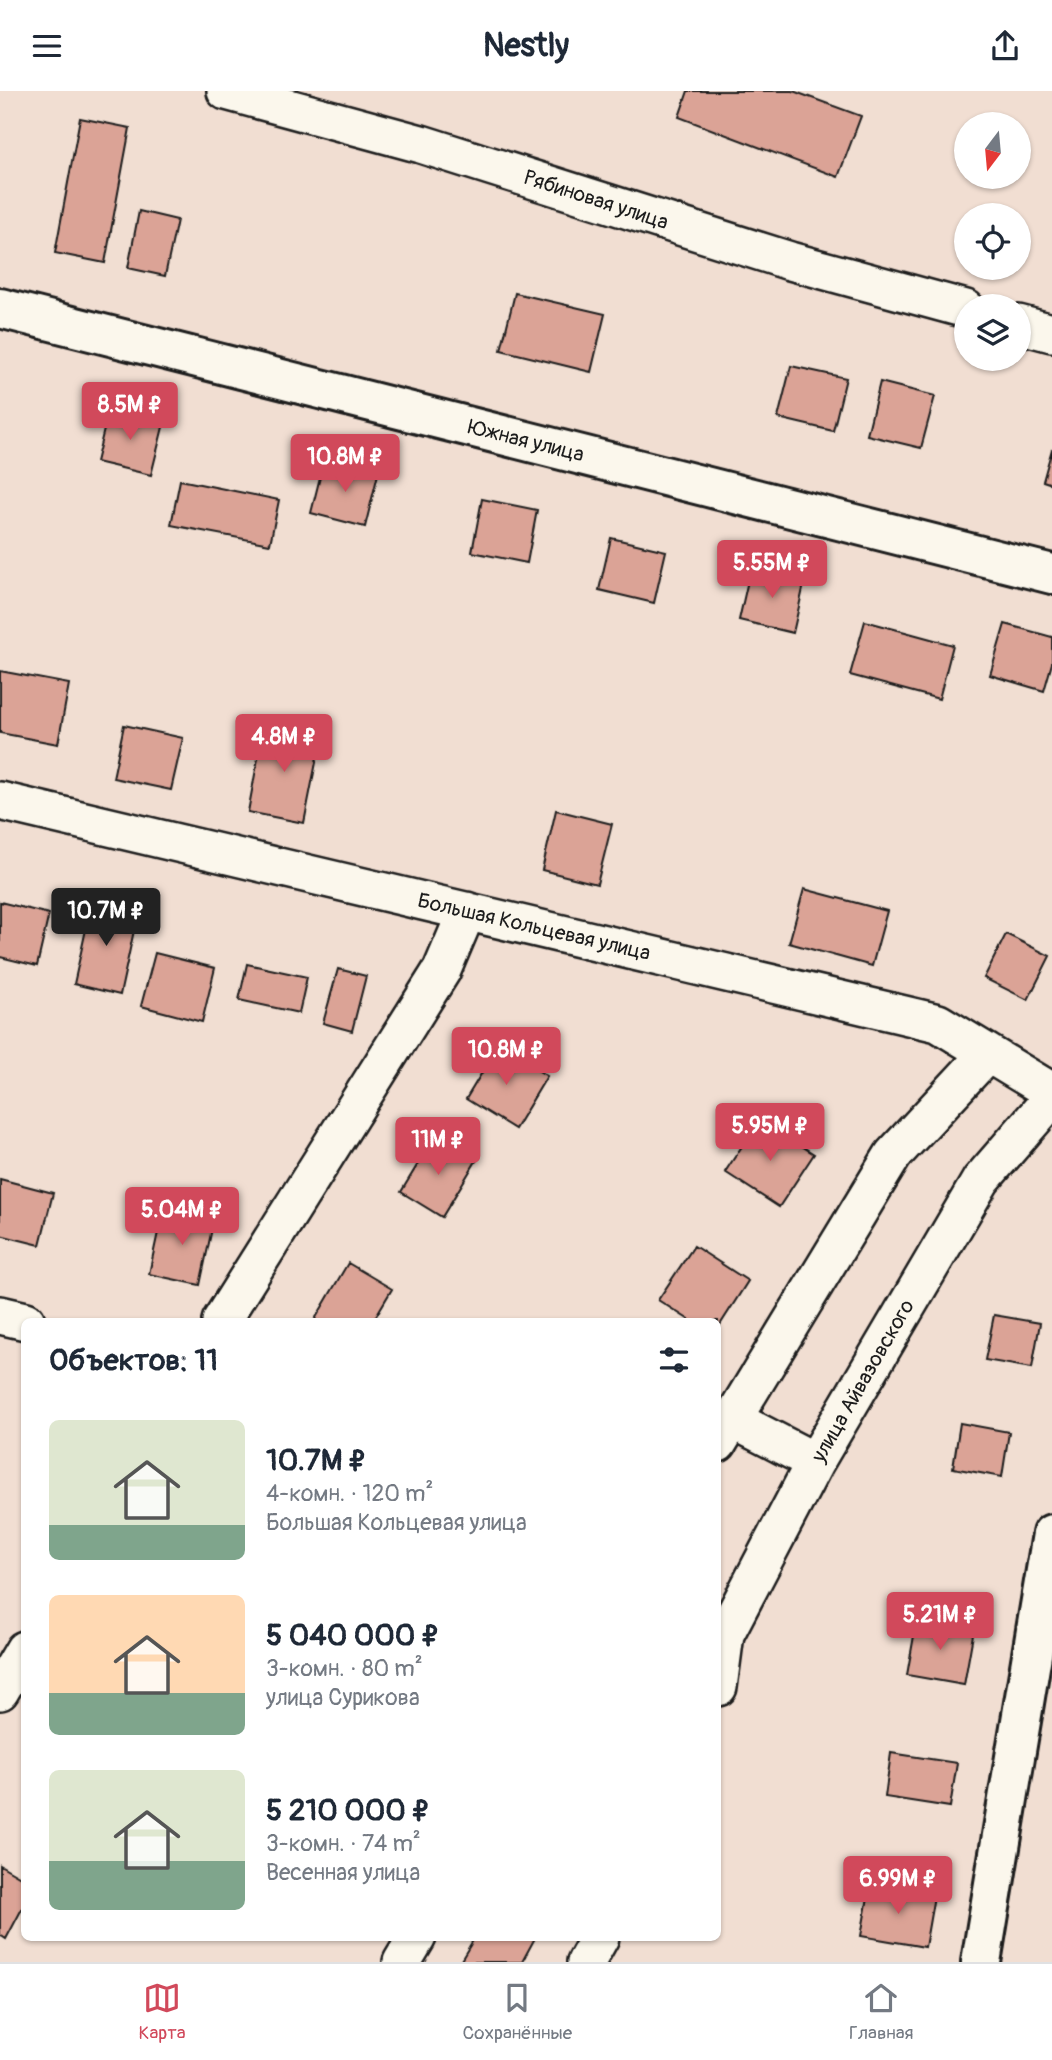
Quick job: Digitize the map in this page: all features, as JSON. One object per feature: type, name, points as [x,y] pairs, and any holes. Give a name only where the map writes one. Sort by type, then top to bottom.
[{"type":"street","name":"Рябиновая улица","points":[[226,91],[421,144],[790,261],[954,306]]},
{"type":"street","name":"Южная улица","points":[[0,307],[1052,574]]},
{"type":"street","points":[[1031,327],[1052,333]]},
{"type":"street","name":"Большая Кольцевая улица","points":[[0,801],[939,1023],[1052,1092]]},
{"type":"street","points":[[223,1318],[442,970],[467,911]]},
{"type":"street","points":[[815,1462],[725,1431],[893,1155],[987,1054]]},
{"type":"street","name":"улица Айвазовского","points":[[721,1664],[725,1634],[815,1462],[981,1180],[1052,1098]]},
{"type":"street","points":[[0,1315],[21,1320]]},
{"type":"street","points":[[981,1962],[1052,1534]]},
{"type":"street","points":[[0,1691],[21,1655]]},
{"type":"street","points":[[402,1962],[415,1941]]},
{"type":"street","points":[[586,1962],[598,1941]]},
{"type":"building","points":[[688,91],[793,91],[861,116],[838,177],[679,117]]},
{"type":"building","points":[[80,118],[130,128],[105,263],[55,253]]},
{"type":"building","points":[[139,211],[177,220],[165,276],[128,268]]},
{"type":"building","points":[[515,293],[605,314],[591,372],[501,350]]},
{"type":"building","points":[[791,366],[846,378],[833,431],[778,418]]},
{"type":"building","points":[[880,382],[935,396],[921,448],[867,435]]},
{"type":"building","points":[[109,409],[164,423],[151,475],[96,462]]},
{"type":"building","points":[[1052,449],[1052,484],[1043,481]]},
{"type":"building","points":[[324,461],[378,474],[365,527],[311,513]]},
{"type":"building","points":[[180,480],[279,500],[270,544],[171,525]]},
{"type":"building","points":[[482,499],[537,510],[527,563],[472,552]]},
{"type":"building","points":[[611,538],[666,551],[654,603],[599,590]]},
{"type":"building","points":[[751,567],[805,580],[793,633],[739,620]]},
{"type":"building","points":[[865,621],[953,645],[939,699],[850,675]]},
{"type":"building","points":[[1005,624],[1052,637],[1052,663],[1044,691],[990,675]]},
{"type":"building","points":[[0,671],[69,684],[58,744],[0,733]]},
{"type":"building","points":[[124,725],[183,738],[171,790],[113,778]]},
{"type":"building","points":[[264,726],[321,737],[304,823],[248,812]]},
{"type":"building","points":[[556,810],[612,824],[597,884],[542,870]]},
{"type":"building","points":[[804,889],[887,911],[872,966],[789,943]]},
{"type":"building","points":[[0,902],[49,914],[37,966],[0,957]]},
{"type":"building","points":[[92,902],[138,912],[120,995],[74,984]]},
{"type":"building","points":[[1006,934],[1050,956],[1028,1000],[984,978]]},
{"type":"building","points":[[155,953],[215,968],[202,1022],[141,1006]]},
{"type":"building","points":[[247,964],[307,977],[299,1013],[239,1000]]},
{"type":"building","points":[[338,969],[366,976],[352,1031],[323,1023]]},
{"type":"building","points":[[498,1046],[547,1076],[515,1129],[466,1099]]},
{"type":"building","points":[[760,1119],[814,1154],[779,1207],[725,1172]]},
{"type":"building","points":[[435,1136],[476,1161],[442,1217],[401,1192]]},
{"type":"building","points":[[0,1179],[53,1193],[40,1245],[0,1235]]},
{"type":"building","points":[[163,1209],[214,1219],[200,1285],[149,1274]]},
{"type":"building","points":[[694,1246],[748,1281],[721,1323],[721,1318],[686,1318],[658,1300]]},
{"type":"building","points":[[348,1263],[392,1289],[375,1318],[316,1318]]},
{"type":"building","points":[[994,1315],[1040,1323],[1032,1368],[985,1360]]},
{"type":"building","points":[[960,1423],[1009,1432],[1002,1477],[953,1468]]},
{"type":"building","points":[[917,1619],[974,1629],[964,1685],[907,1675]]},
{"type":"building","points":[[891,1753],[957,1763],[950,1807],[885,1797]]},
{"type":"building","points":[[0,1865],[21,1877],[21,1911],[6,1939],[0,1935]]},
{"type":"building","points":[[870,1886],[934,1896],[925,1947],[861,1936]]},
{"type":"building","points":[[473,1941],[533,1941],[522,1962],[460,1962]]}]
